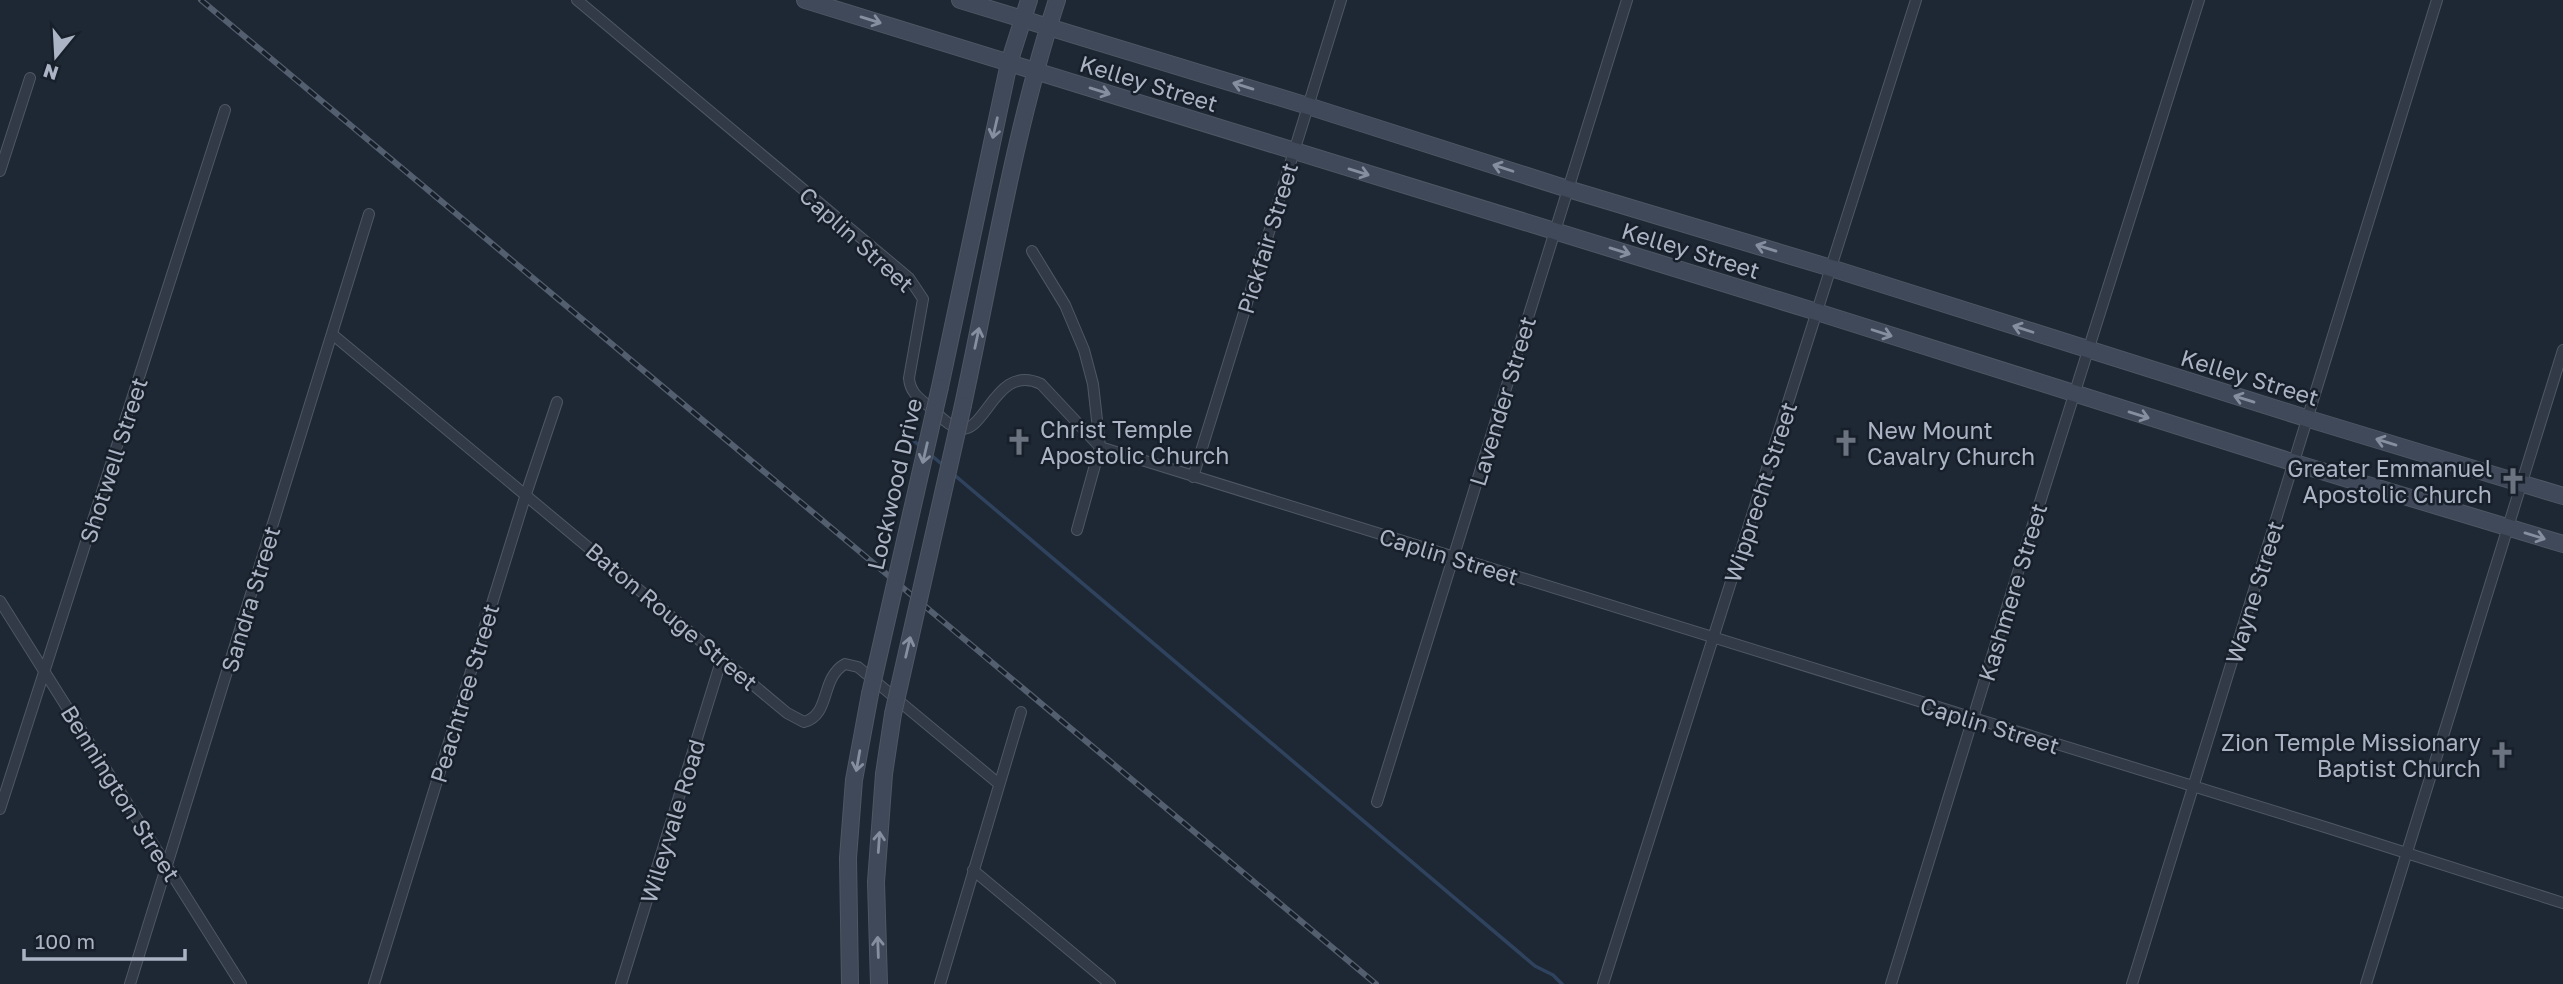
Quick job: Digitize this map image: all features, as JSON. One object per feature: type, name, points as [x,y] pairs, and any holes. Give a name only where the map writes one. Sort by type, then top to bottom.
[{"type":"main road","name":"Kelley Street","points":[[805,0],[2563,544]]},
{"type":"main road","name":"Kelley Street","points":[[960,0],[2563,496]]},
{"type":"main road","name":"Lockwood Drive","points":[[850,984],[848,858],[854,780],[870,694],[940,387],[1009,63],[1029,0]]},
{"type":"main road","points":[[879,984],[876,882],[884,774],[892,714],[963,405],[1035,71],[1057,0]]},
{"type":"street","name":"Caplin Street","points":[[577,0],[909,278],[923,299],[909,378],[911,387],[916,396],[954,427],[961,429],[977,421],[1008,385],[1021,380],[1035,381],[1041,384],[1100,447],[2563,903]]},
{"type":"street","name":"Pickfair Street","points":[[1193,477],[1341,0]]},
{"type":"street","name":"Lavender Street","points":[[1377,802],[1627,0]]},
{"type":"street","name":"Wipprecht Street","points":[[1603,984],[1916,0]]},
{"type":"street","name":"Kashmere Street","points":[[1891,984],[2199,0]]},
{"type":"street","name":"Wayne Street","points":[[2132,984],[2437,0]]},
{"type":"street","points":[[0,171],[30,78]]},
{"type":"street","name":"Shotwell Street","points":[[0,809],[225,110]]},
{"type":"street","name":"Sandra Street","points":[[131,984],[369,214]]},
{"type":"street","points":[[1032,251],[1066,305],[1084,350],[1093,384],[1100,447],[1077,530]]},
{"type":"street","name":"Baton Rouge Street","points":[[332,334],[787,713],[804,722],[813,719],[819,713],[836,669],[845,664],[858,667],[999,783]]},
{"type":"street","points":[[2366,984],[2563,350]]},
{"type":"street","name":"Peachtree Street","points":[[374,984],[556,402]]},
{"type":"street","name":"Bennington Street","points":[[0,601],[241,984]]},
{"type":"street","name":"Wileyvale Road","points":[[621,984],[722,658]]},
{"type":"street","points":[[940,984],[1021,712]]},
{"type":"street","points":[[973,870],[1110,984]]},
{"type":"waterway","points":[[914,441],[922,448]]},
{"type":"waterway","points":[[931,455],[944,466]]},
{"type":"waterway","points":[[952,473],[1535,966],[1553,975],[1562,984]]},
{"type":"railway","points":[[201,0],[1376,984]]},
{"type":"place","name":"Christ Temple Apostolic Church","points":[[1019,442]]},
{"type":"place","name":"New Mount Cavalry Church","points":[[1846,443]]},
{"type":"place","name":"Greater Emmanuel Apostolic Church","points":[[2513,481]]},
{"type":"place","name":"Zion Temple Missionary Baptist Church","points":[[2502,755]]}]
